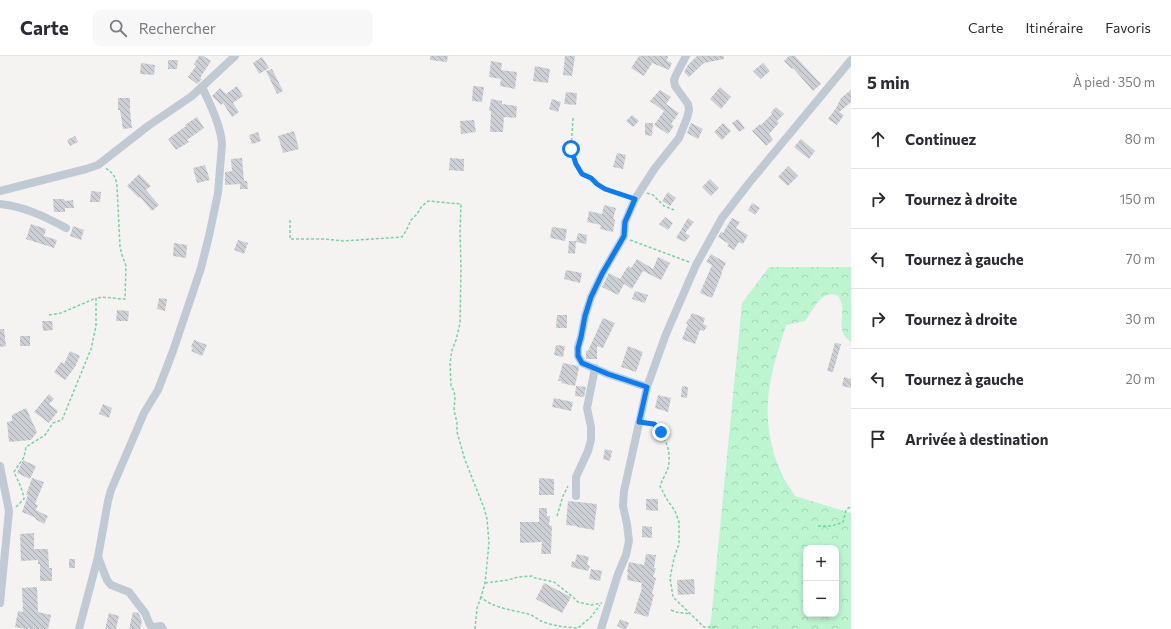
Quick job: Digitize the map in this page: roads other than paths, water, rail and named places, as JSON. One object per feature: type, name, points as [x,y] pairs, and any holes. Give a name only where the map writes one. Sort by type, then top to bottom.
[{"type":"street","points":[[0,191],[98,165],[148,126],[192,96],[235,56]]},
{"type":"street","points":[[647,387],[608,374],[582,363],[578,356],[578,348],[591,297],[602,274],[624,236],[625,222],[635,199],[666,152],[679,138],[687,118],[689,110],[688,104],[675,86],[674,80],[686,56]]},
{"type":"street","points":[[601,629],[618,574],[626,555],[629,540],[623,506],[624,491],[647,387],[666,334],[696,265],[722,218],[749,183],[851,60]]},
{"type":"street","points":[[79,629],[98,557],[111,490],[144,413],[158,390],[173,352],[209,236],[218,193],[222,137],[202,87]]},
{"type":"street","points":[[0,204],[18,207],[66,228]]},
{"type":"street","points":[[576,496],[576,477],[588,451],[591,440],[591,427],[587,408],[595,368]]},
{"type":"street","points":[[0,466],[9,511],[0,604]]},
{"type":"street","points":[[98,557],[107,580],[111,585],[129,592],[145,613],[150,625],[153,627],[161,626],[163,629]]}]
